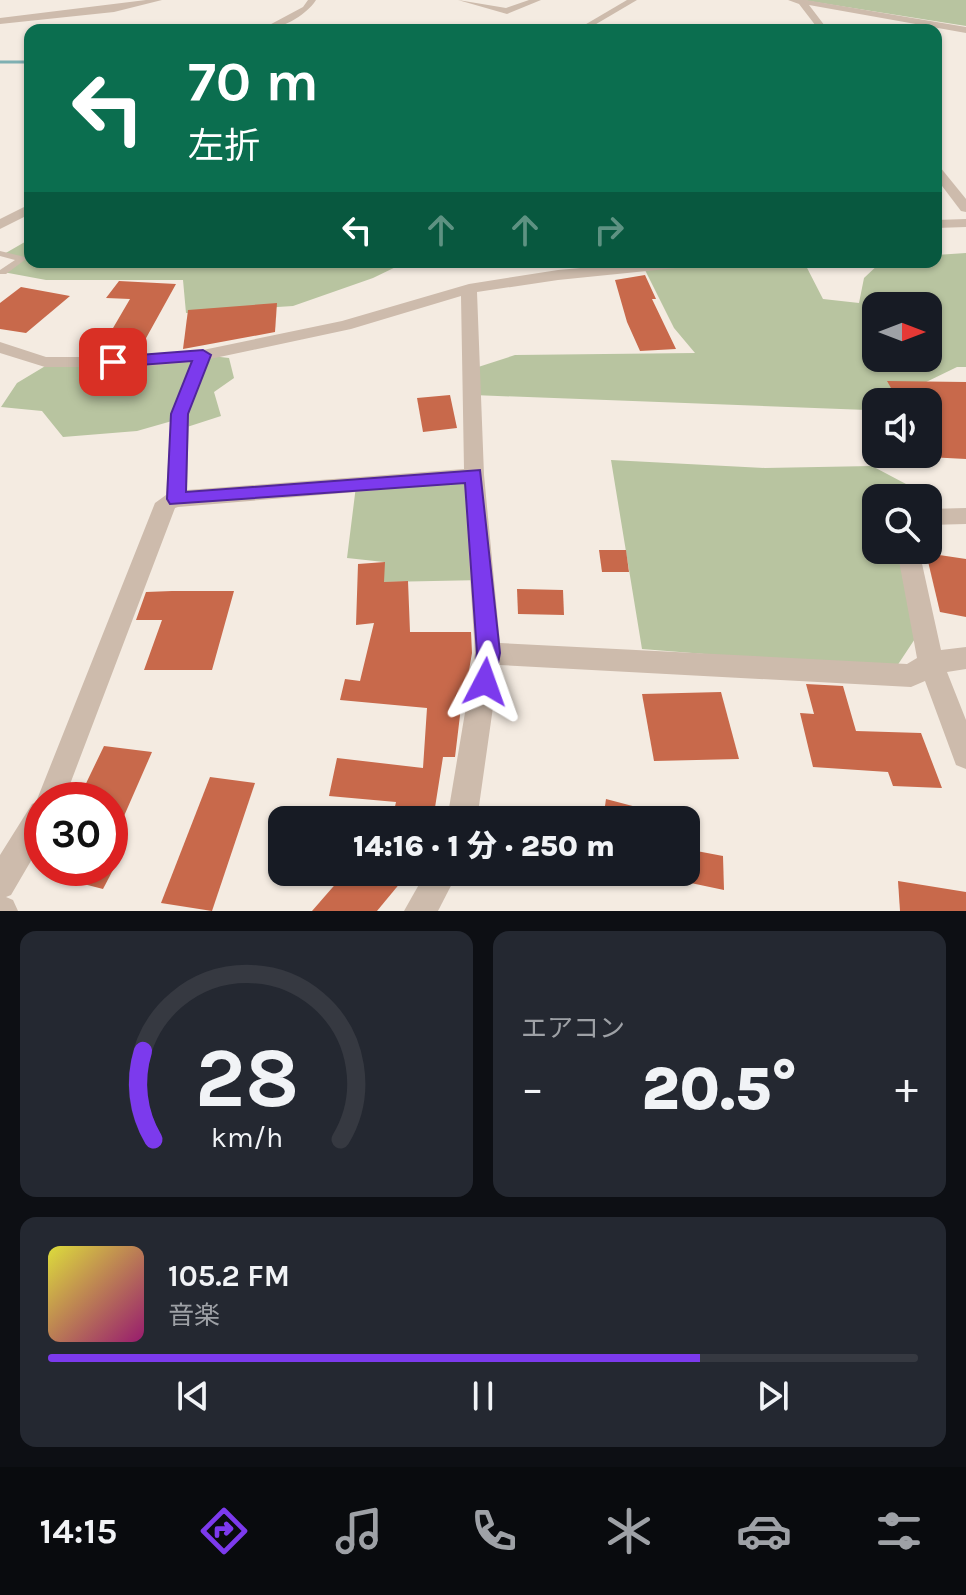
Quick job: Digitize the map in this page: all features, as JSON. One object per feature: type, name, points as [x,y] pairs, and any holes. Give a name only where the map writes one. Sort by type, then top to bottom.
[{"type":"street","points":[[0,21],[158,0]]},
{"type":"street","points":[[276,24],[306,9],[312,0]]},
{"type":"street","points":[[462,0],[507,11],[537,0]]},
{"type":"street","points":[[591,24],[633,0]]},
{"type":"street","points":[[792,0],[931,24]]},
{"type":"street","points":[[802,2],[819,24]]},
{"type":"street","points":[[942,26],[966,30]]},
{"type":"street","points":[[942,178],[966,208]]},
{"type":"street","points":[[0,225],[24,211]]},
{"type":"street","points":[[942,224],[966,223]]},
{"type":"street","points":[[0,347],[45,362],[143,362],[203,355],[345,325],[469,289],[558,275],[632,268]]},
{"type":"street","points":[[464,806],[488,653],[474,475],[469,289]]},
{"type":"street","points":[[176,499],[180,414],[203,355]]},
{"type":"street","points":[[57,782],[166,503],[176,499],[474,475]]},
{"type":"street","points":[[942,517],[966,516]]},
{"type":"street","points":[[911,564],[931,663],[966,756]]},
{"type":"street","points":[[488,653],[911,676],[931,663],[966,658]]},
{"type":"street","points":[[0,884],[24,844]]},
{"type":"street","points":[[420,911],[435,886]]},
{"type":"lane","points":[[0,253],[22,259],[3,272]]},
{"type":"green space","points":[[802,0],[966,0],[966,26]]},
{"type":"green space","points":[[24,242],[24,268],[394,268],[293,306],[186,313],[183,280],[46,280],[3,272],[21,259],[4,254]]},
{"type":"green space","points":[[966,253],[966,367],[957,367],[914,388],[862,388],[862,410],[473,395],[472,369],[515,355],[695,353],[674,328],[644,268],[807,268],[823,299],[859,303],[864,278],[875,268],[942,268],[942,255]]},
{"type":"green space","points":[[203,355],[229,358],[234,378],[214,392],[221,416],[187,427],[179,419],[137,431],[63,437],[42,411],[1,407],[17,383],[52,362]]},
{"type":"green space","points":[[611,460],[765,468],[862,466],[876,468],[906,484],[862,484],[862,564],[920,564],[932,613],[895,669],[642,649]]},
{"type":"green space","points":[[465,476],[483,580],[384,582],[384,562],[347,558],[356,486]]},
{"type":"building","points":[[645,275],[656,299],[652,299],[676,349],[640,351],[627,322],[615,280]]},
{"type":"building","points":[[119,281],[176,284],[145,340],[106,340],[130,299],[106,298]]},
{"type":"building","points":[[21,287],[70,296],[26,333],[0,329],[0,303]]},
{"type":"building","points":[[277,303],[275,332],[183,349],[188,310]]},
{"type":"building","points":[[887,381],[966,382],[966,459],[942,458],[942,388],[891,388]]},
{"type":"building","points":[[450,395],[457,428],[423,432],[417,398]]},
{"type":"building","points":[[599,550],[626,550],[629,572],[602,572]]},
{"type":"building","points":[[942,555],[966,559],[966,617],[940,612],[929,564],[942,564]]},
{"type":"building","points":[[385,562],[384,582],[408,581],[410,632],[471,632],[472,653],[467,682],[464,682],[455,757],[443,757],[435,806],[395,806],[396,802],[329,796],[337,758],[423,768],[427,708],[340,700],[345,679],[360,681],[374,623],[356,625],[358,564]]},
{"type":"building","points":[[517,589],[563,590],[564,615],[518,614]]},
{"type":"building","points":[[234,591],[212,670],[144,670],[162,620],[136,620],[146,592]]},
{"type":"building","points":[[806,684],[843,686],[856,731],[921,733],[942,788],[893,786],[888,772],[813,767],[800,713],[814,714]]},
{"type":"building","points":[[721,692],[739,759],[654,761],[642,694]]},
{"type":"building","points":[[104,746],[152,752],[128,807],[128,782],[87,782]]},
{"type":"building","points":[[210,777],[255,783],[212,911],[161,903]]},
{"type":"building","points":[[606,799],[633,806],[605,806]]},
{"type":"building","points":[[700,852],[723,856],[724,890],[700,885]]},
{"type":"building","points":[[898,881],[966,892],[966,911],[900,911]]},
{"type":"building","points":[[334,886],[398,886],[377,911],[312,911]]},
{"type":"waterway","points":[[0,62],[24,62]]},
{"type":"route","points":[[113,362],[203,355],[180,414],[176,499],[474,475],[488,653],[485,682]]}]
